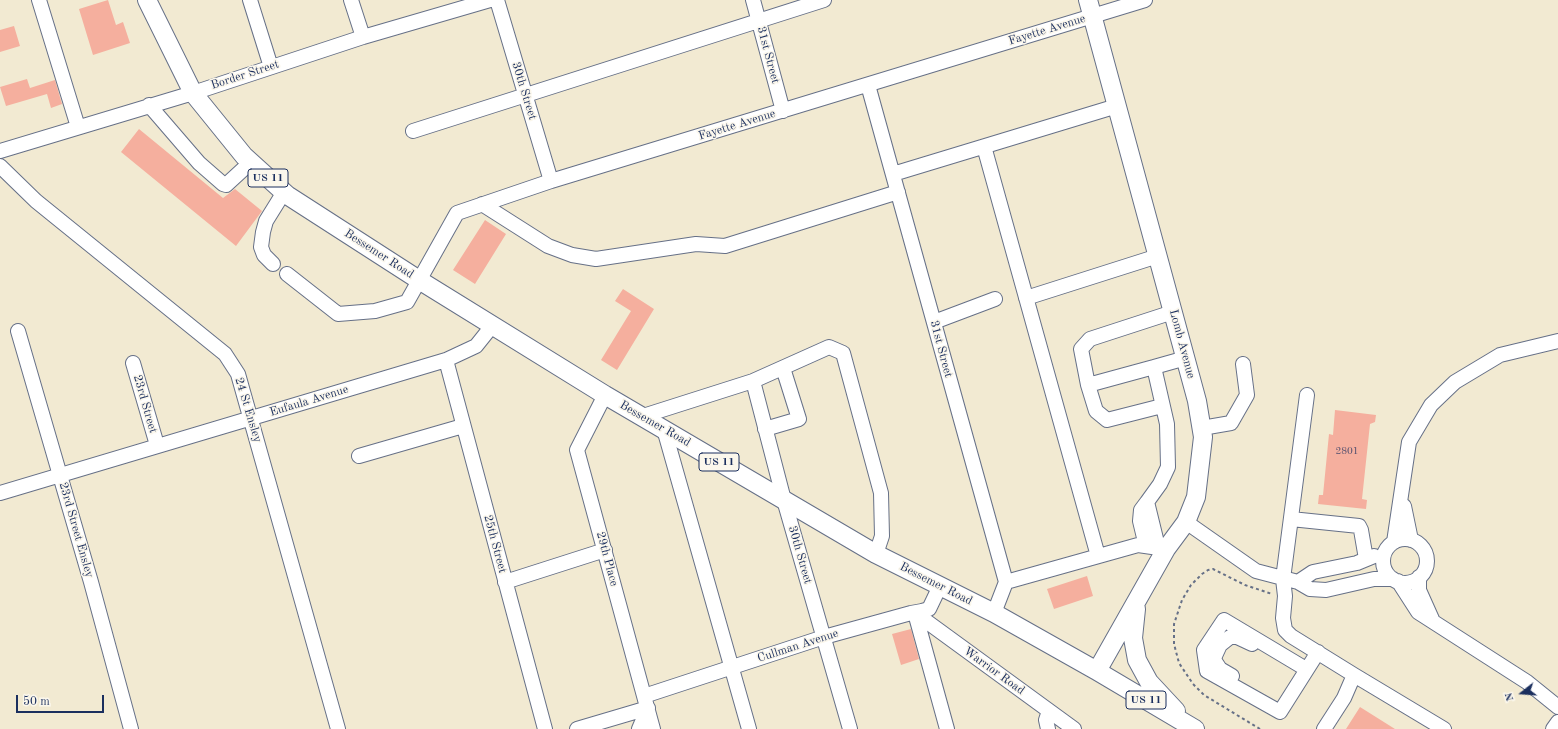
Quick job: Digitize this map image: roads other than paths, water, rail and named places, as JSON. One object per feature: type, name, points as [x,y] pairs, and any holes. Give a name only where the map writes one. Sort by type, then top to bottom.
[{"type":"main road","name":"US 11","points":[[147,0],[193,92]]},
{"type":"main road","name":"Lomb Avenue","points":[[1090,8],[1198,401],[1203,437],[1196,497],[1186,522],[1156,547],[1139,597],[1097,670]]},
{"type":"main road","name":"Bessemer Road","points":[[193,92],[244,156],[284,192],[419,280],[605,395],[876,554],[994,613],[1097,670],[1192,727]]},
{"type":"main road","points":[[1139,597],[1133,638],[1137,660],[1149,682],[1192,727]]},
{"type":"street","points":[[38,0],[78,127]]},
{"type":"street","points":[[250,0],[271,67]]},
{"type":"street","points":[[351,0],[363,37]]},
{"type":"street","name":"Border Street","points":[[0,151],[271,67],[363,37],[450,6],[490,0]]},
{"type":"street","name":"30th Street","points":[[497,0],[551,181]]},
{"type":"street","name":"31st Street","points":[[753,0],[783,111]]},
{"type":"street","points":[[413,131],[824,0]]},
{"type":"street","name":"Fayette Avenue","points":[[287,274],[338,314],[375,312],[407,302],[458,213],[551,181],[868,85],[1090,8],[1145,0]]},
{"type":"street","name":"31st Street","points":[[868,85],[1006,582]]},
{"type":"street","points":[[149,105],[199,163],[223,184],[226,185],[251,162]]},
{"type":"street","points":[[893,174],[1117,106]]},
{"type":"street","points":[[982,147],[985,150],[1098,556]]},
{"type":"street","name":"24 St Ensley","points":[[0,166],[36,202],[225,354],[238,374],[338,729]]},
{"type":"street","points":[[273,264],[264,255],[261,247],[263,232],[266,221],[284,192]]},
{"type":"street","points":[[482,204],[548,246],[572,255],[596,258],[696,244],[725,246],[898,192]]},
{"type":"street","points":[[1026,298],[1158,256]]},
{"type":"street","points":[[934,322],[995,299]]},
{"type":"street","points":[[1162,406],[1107,420],[1096,411],[1088,385],[1081,349],[1090,339],[1173,312]]},
{"type":"street","name":"Eufaula Avenue","points":[[0,493],[60,473],[446,360],[476,346],[492,326]]},
{"type":"street","name":"23rd Street Ensley","points":[[18,331],[60,473],[131,729]]},
{"type":"street","points":[[1558,341],[1500,355],[1455,382],[1431,405],[1409,442],[1399,516],[1384,567],[1418,612],[1456,638],[1527,682],[1558,707]]},
{"type":"street","points":[[642,416],[753,381],[829,347],[842,353],[881,494],[882,536],[876,554]]},
{"type":"street","points":[[1088,385],[1186,358]]},
{"type":"street","name":"25th Street","points":[[446,360],[545,729]]},
{"type":"street","name":"23rd Street","points":[[133,363],[157,445]]},
{"type":"street","points":[[1202,428],[1231,423],[1246,395],[1243,364]]},
{"type":"street","points":[[1154,367],[1167,424],[1168,467],[1160,484],[1141,510],[1140,520],[1156,547]]},
{"type":"street","points":[[765,429],[799,419],[783,368]]},
{"type":"street","name":"30th Street","points":[[753,381],[784,500],[850,729]]},
{"type":"street","name":"29th Place","points":[[605,395],[577,450],[653,729]]},
{"type":"street","points":[[1307,395],[1283,579],[1285,596],[1283,618],[1285,630],[1291,636],[1444,729]]},
{"type":"street","points":[[359,456],[464,426]]},
{"type":"street","points":[[664,429],[749,729]]},
{"type":"street","points":[[1402,490],[1405,517],[1411,540]]},
{"type":"street","points":[[1291,519],[1359,526],[1366,559]]},
{"type":"street","points":[[1186,522],[1256,572],[1298,582],[1310,589],[1326,590],[1374,579],[1413,581],[1419,577],[1426,567],[1426,558],[1422,548],[1411,540],[1399,539],[1389,547],[1366,559],[1331,570],[1313,572],[1298,582]]},
{"type":"street","points":[[994,613],[1006,582],[1138,545],[1156,547]]},
{"type":"street","points":[[505,582],[605,550]]},
{"type":"street","points":[[1419,577],[1419,590],[1433,621]]},
{"type":"street","name":"Cullman Avenue","points":[[577,729],[732,667],[824,637],[929,609],[940,586]]},
{"type":"street","points":[[915,613],[947,729]]},
{"type":"street","name":"Warrior Road","points":[[915,613],[1074,729]]},
{"type":"street","points":[[1306,668],[1224,620],[1204,650],[1208,671],[1280,712],[1306,668],[1318,652]]},
{"type":"street","points":[[1261,701],[1254,689],[1220,669],[1214,658],[1220,645],[1230,637],[1237,637],[1261,650],[1272,648]]},
{"type":"street","points":[[1324,729],[1344,698],[1354,675]]},
{"type":"street","points":[[639,729],[646,702]]},
{"type":"street","points":[[1048,729],[1046,720],[1049,711]]},
{"type":"street","points":[[1553,729],[1558,722]]}]
